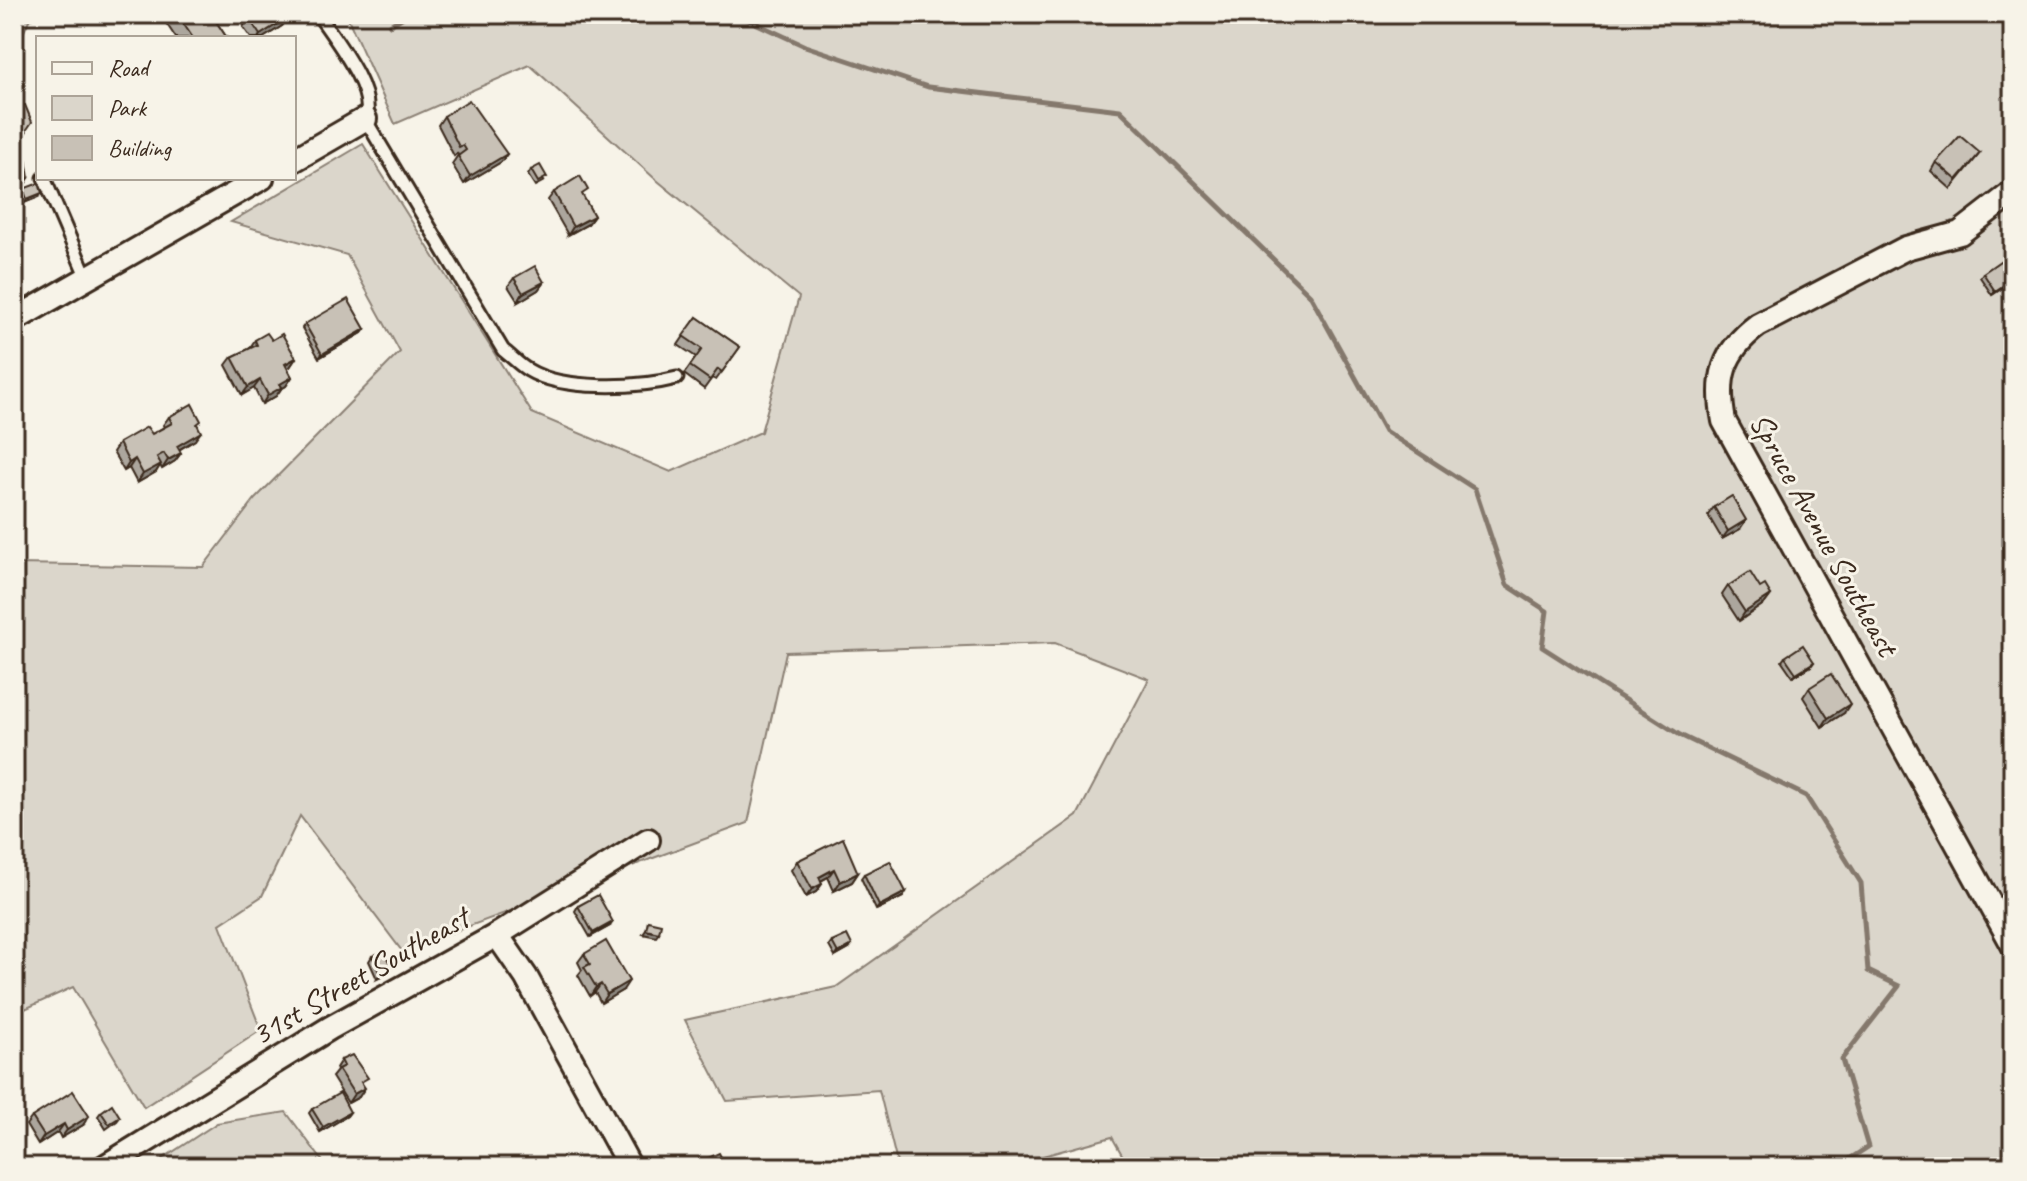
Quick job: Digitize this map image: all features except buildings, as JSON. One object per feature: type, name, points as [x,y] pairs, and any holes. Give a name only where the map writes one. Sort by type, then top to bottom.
[{"type":"street","points":[[296,159],[365,119]]},
{"type":"street","points":[[14,320],[258,180]]},
{"type":"street","name":"Spruce Avenue Southeast","points":[[2013,192],[1960,233],[1906,248],[1758,325],[1738,340],[1719,379],[1719,388],[1724,421],[2013,945]]},
{"type":"street","name":"31st Street Southeast","points":[[104,1167],[330,1028],[497,935],[648,840]]},
{"type":"street","points":[[497,935],[540,1002],[630,1167]]},
{"type":"lane","points":[[318,14],[366,93],[369,112],[365,119],[503,350],[528,370],[559,382],[652,384],[677,378]]},
{"type":"lane","points":[[45,180],[87,278]]},
{"type":"green space","points":[[14,14],[42,14],[29,20],[14,54]]},
{"type":"green space","points":[[346,14],[2013,14],[2013,1167],[1129,1167],[1112,1137],[1003,1167],[898,1167],[879,1090],[727,1101],[685,1020],[836,987],[1077,816],[1149,679],[1055,643],[786,652],[748,823],[402,951],[300,816],[262,896],[220,924],[261,1030],[144,1107],[73,987],[14,1014],[14,569],[16,564],[203,567],[255,499],[400,352],[347,255],[231,222],[363,144],[532,413],[671,472],[761,432],[799,297],[653,177],[530,65],[395,124]]},
{"type":"green space","points":[[286,1112],[327,1167],[150,1167],[217,1123]]},
{"type":"waterway","points":[[390,25],[408,14]]},
{"type":"waterway","points":[[736,14],[805,46],[928,87],[1120,110],[1310,295],[1385,431],[1475,489],[1507,585],[1547,611],[1542,647],[1680,735],[1806,796],[1861,883],[1868,971],[1899,986],[1842,1059],[1868,1147],[1837,1167]]}]
